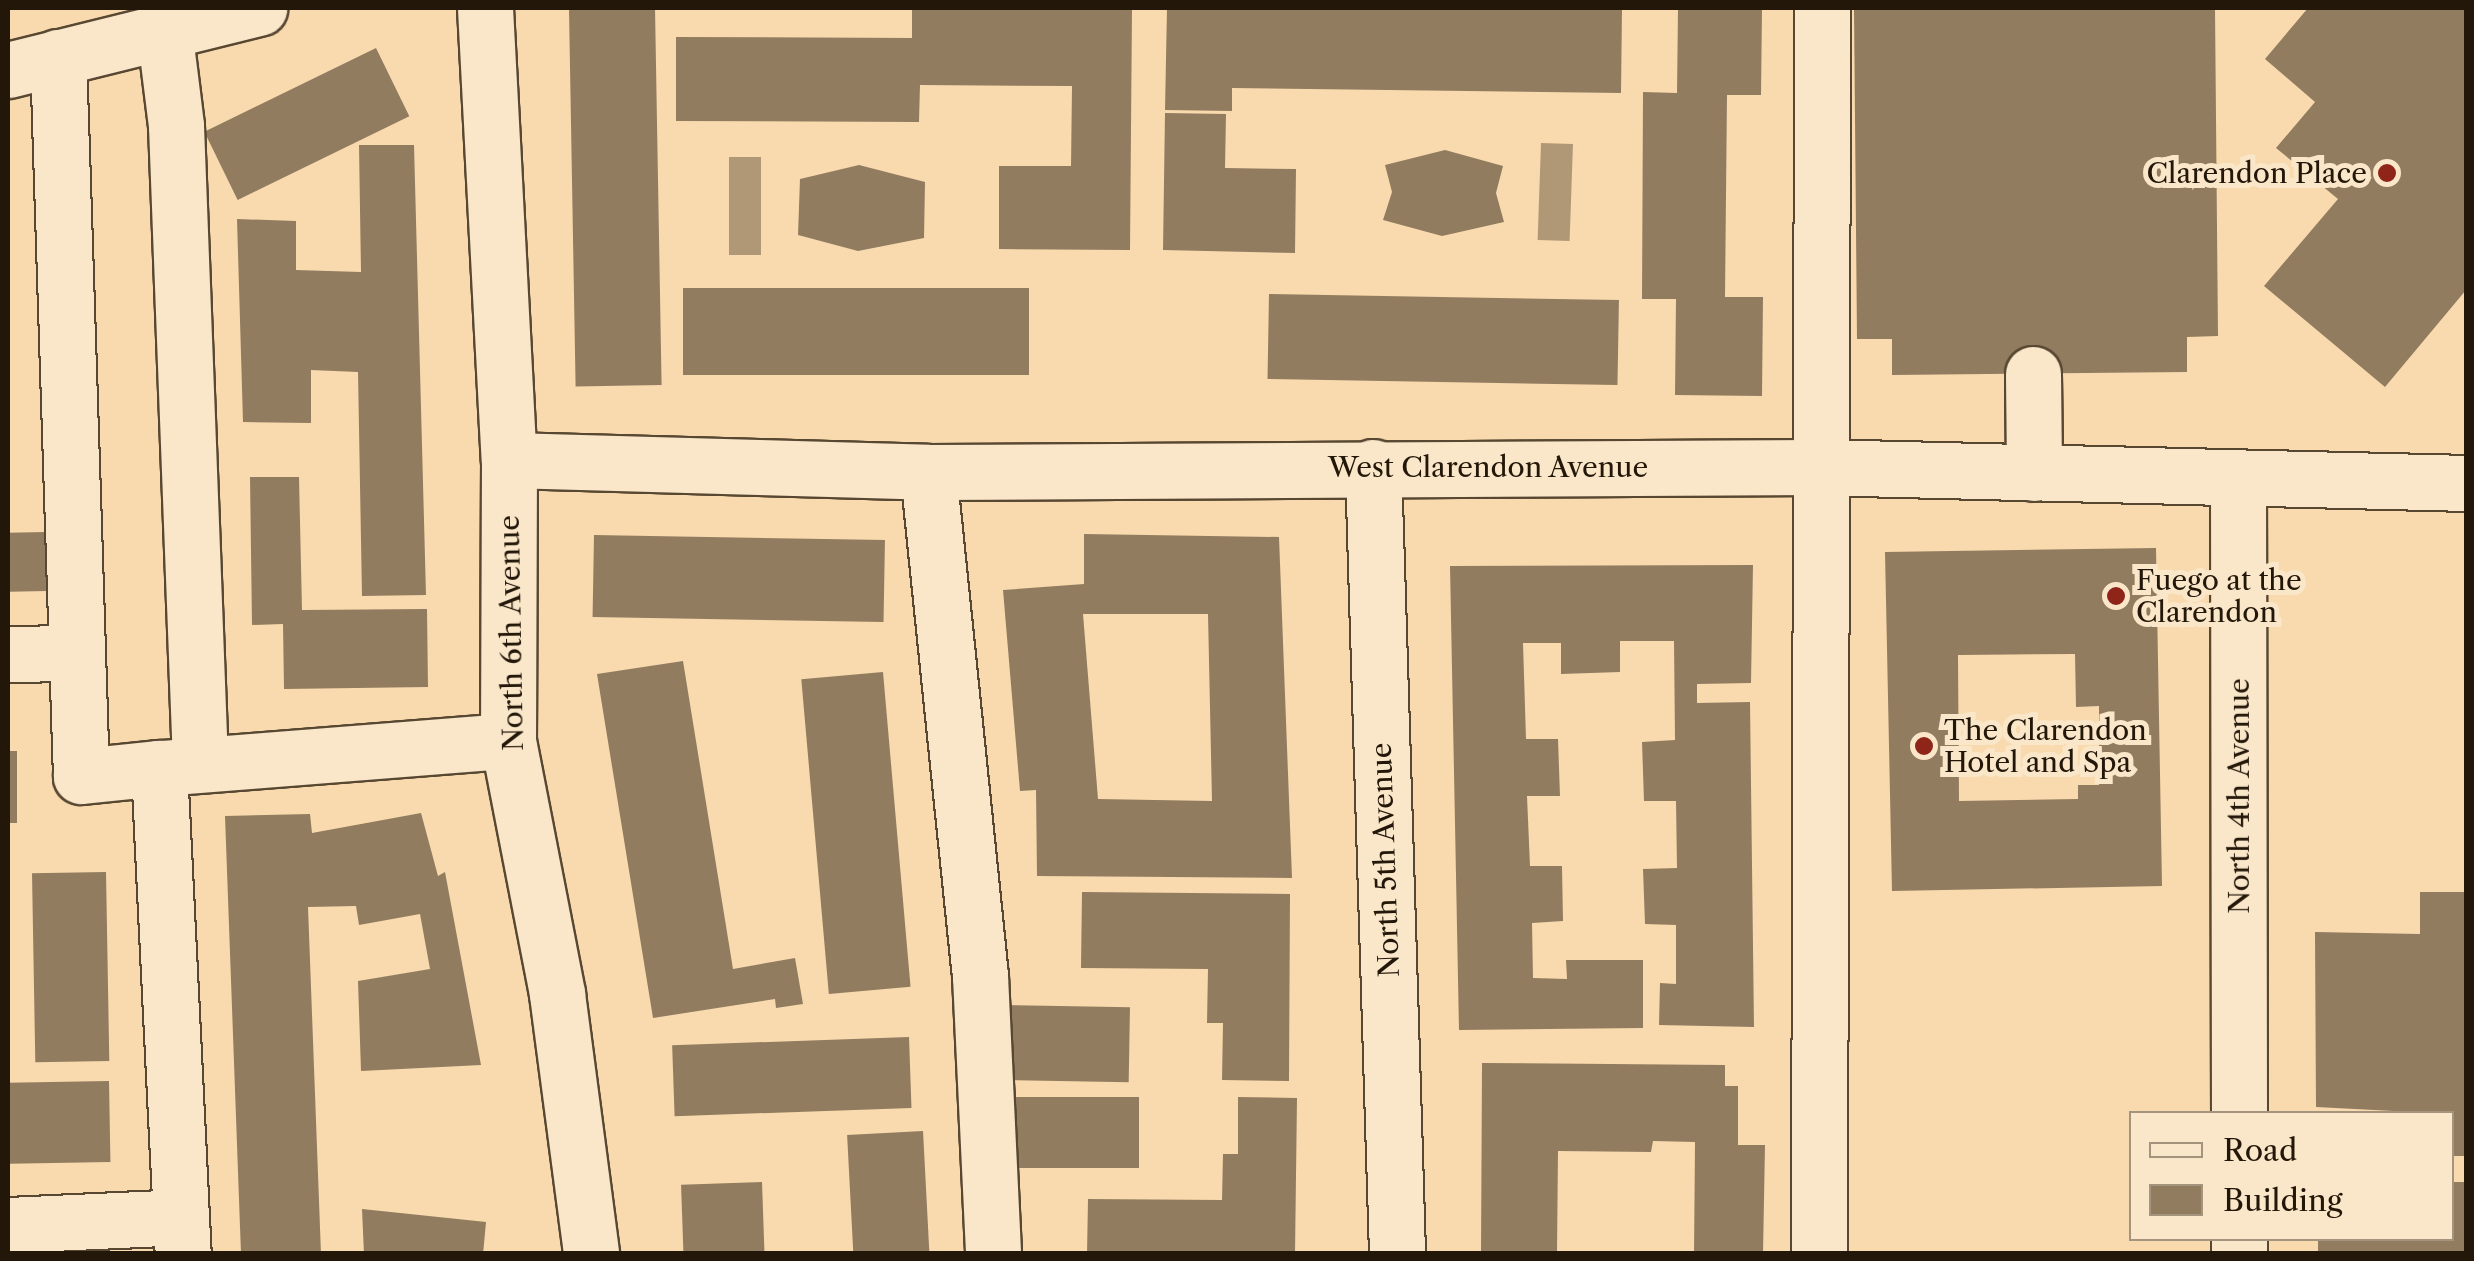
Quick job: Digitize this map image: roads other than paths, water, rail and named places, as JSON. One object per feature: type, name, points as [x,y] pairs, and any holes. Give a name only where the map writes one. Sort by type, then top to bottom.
[{"type":"street","points":[[259,8],[142,25],[33,63],[81,776],[508,741]]},
{"type":"street","name":"North 6th Avenue","points":[[485,8],[509,460],[508,741],[558,994],[592,1254]]},
{"type":"street","points":[[1819,1254],[1822,8]]},
{"type":"street","points":[[8,1226],[182,1235],[176,126],[142,25]]},
{"type":"street","points":[[2033,374],[2034,473]]},
{"type":"street","name":"West Clarendon Avenue","points":[[509,460],[928,472],[1818,467],[2466,483]]},
{"type":"street","name":"North 5th Avenue","points":[[1373,467],[1397,1254]]},
{"type":"street","points":[[928,472],[980,976],[993,1254]]},
{"type":"street","name":"North 4th Avenue","points":[[2238,479],[2239,1111]]},
{"type":"street","points":[[8,654],[75,653]]},
{"type":"place","name":"Clarendon Place","points":[[2387,173]]},
{"type":"place","name":"Fuego at the Clarendon","points":[[2116,596]]},
{"type":"place","name":"The Clarendon Hotel and Spa","points":[[1924,746]]}]
